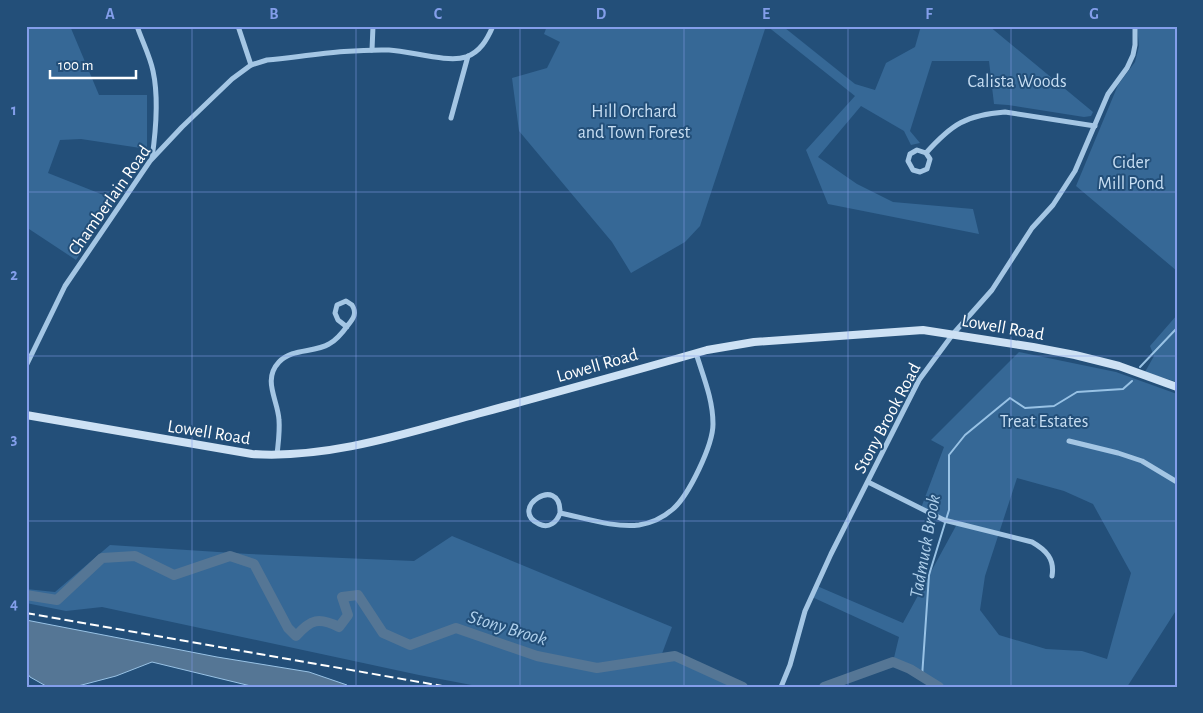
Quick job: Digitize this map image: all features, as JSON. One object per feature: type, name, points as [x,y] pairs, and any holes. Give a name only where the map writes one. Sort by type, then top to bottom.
[{"type":"street","points":[[136,26],[153,69],[155,80],[156,120],[152,158]]},
{"type":"street","points":[[238,26],[251,65]]},
{"type":"street","points":[[372,50],[373,26]]},
{"type":"street","points":[[451,118],[468,56],[484,44],[493,26]]},
{"type":"street","name":"Stony Brook Road","points":[[781,687],[790,665],[805,611],[919,380],[953,334],[992,290],[1032,228],[1053,205],[1075,171],[1108,94],[1127,68],[1133,55],[1135,26]]},
{"type":"street","name":"Chamberlain Road","points":[[26,366],[65,286],[152,158],[220,90],[251,65],[267,60],[372,50],[413,52],[451,58],[468,56]]},
{"type":"street","points":[[926,153],[950,129],[960,122],[990,113],[1005,112],[1095,126]]},
{"type":"street","points":[[920,150],[926,153],[930,159],[926,169],[920,172],[910,168],[908,161],[910,154],[920,150]]},
{"type":"street","points":[[277,455],[279,419],[271,383],[274,368],[280,360],[288,355],[316,350],[330,344],[347,327],[353,319],[355,312],[350,303],[343,302],[337,305],[335,312],[338,320],[347,327]]},
{"type":"street","name":"Lowell Road","points":[[26,415],[226,451],[277,455],[318,452],[384,439],[696,354],[754,342],[923,330],[1075,355],[1119,366],[1177,387]]},
{"type":"street","points":[[560,513],[629,526],[659,518],[675,507],[684,496],[704,458],[713,430],[710,399],[696,354]]},
{"type":"street","points":[[1068,441],[1142,461],[1177,482]]},
{"type":"street","points":[[868,482],[944,520],[1023,539],[1035,544],[1051,560],[1054,568],[1052,576]]},
{"type":"street","points":[[547,495],[556,499],[559,503],[560,513],[556,522],[541,526],[530,515],[531,505],[537,498],[547,495]]},
{"type":"green space","points":[[26,26],[70,26],[99,95],[147,95],[147,149],[81,139],[60,140],[48,173],[116,200],[76,260],[26,227]]},
{"type":"green space","name":"Hill Orchard and Town Forest","points":[[547,26],[766,26],[700,226],[685,242],[631,273],[612,242],[519,131],[512,78],[547,68],[560,42],[544,34]]},
{"type":"green space","name":"Calista Woods","points":[[767,26],[786,26],[785,28],[855,84],[875,90],[886,63],[915,47],[921,26],[989,26],[1093,112],[1091,116],[1084,117],[994,104],[989,61],[932,61],[910,131],[920,143],[911,145],[904,131],[861,106],[818,157],[857,184],[893,202],[973,209],[979,234],[828,204],[806,150],[855,96]]},
{"type":"green space","name":"Cider Mill Pond","points":[[1137,26],[1177,26],[1177,271],[1076,186],[1118,85],[1135,62],[1139,46]]},
{"type":"green space","points":[[1177,315],[1177,382],[1145,372],[1154,356],[1150,346]]},
{"type":"green space","name":"Treat Estates","points":[[1019,352],[1116,372],[1177,394],[1177,609],[1127,687],[939,687],[893,662],[899,637],[812,597],[817,586],[903,623],[957,524],[921,508],[944,447],[931,440]],"holes":[[[1017,478],[1064,491],[1093,504],[1131,573],[1107,659],[1082,651],[1046,649],[999,635],[980,610],[985,576]]]},
{"type":"green space","points":[[452,536],[672,627],[660,659],[675,656],[743,687],[482,687],[102,607],[66,611],[26,603],[26,589],[55,592],[110,545],[249,554],[414,561]]},
{"type":"shaded area","points":[[26,620],[217,657],[309,672],[347,685],[347,687],[255,687],[152,662],[116,676],[78,686],[46,686],[30,677],[26,671]]},
{"type":"waterway","name":"Tadmuck Brook","points":[[1140,367],[1177,328]]},
{"type":"waterway","name":"Tadmuck Brook","points":[[922,677],[929,575],[949,510],[949,455],[965,435],[1010,398],[1025,408],[1054,406],[1077,392],[1123,389],[1132,381]]},
{"type":"waterway","name":"Stony Brook","points":[[26,595],[57,600],[102,558],[135,556],[174,575],[230,556],[254,564],[288,628],[296,636],[306,626],[316,621],[326,622],[339,627],[348,615],[342,597],[358,595],[383,633],[410,645],[456,628],[537,656],[597,668],[675,656],[743,687]]},
{"type":"waterway","name":"Stony Brook","points":[[824,687],[893,662],[910,669],[939,687]]},
{"type":"railway","points":[[26,613],[448,687]]}]
